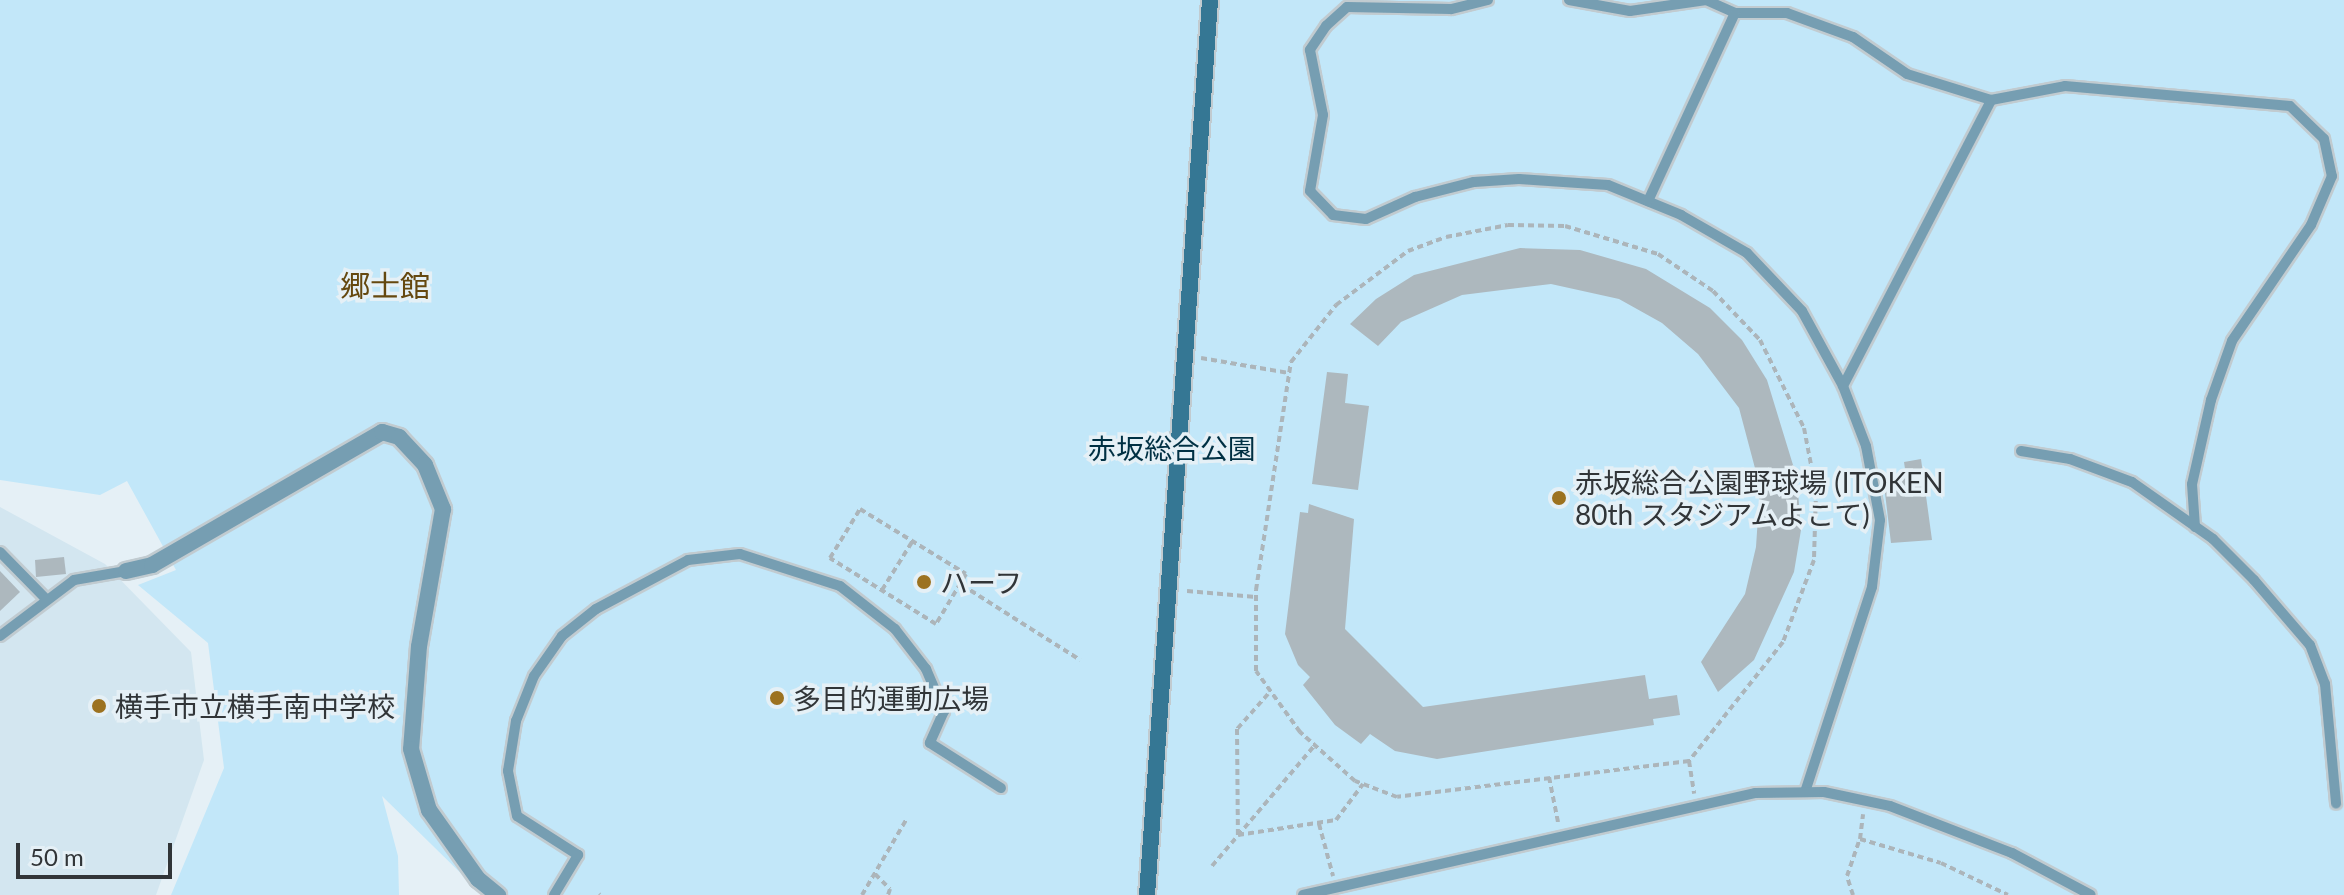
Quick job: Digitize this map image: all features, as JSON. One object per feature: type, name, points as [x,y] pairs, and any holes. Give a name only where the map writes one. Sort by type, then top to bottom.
[{"type":"street","points":[[1147,895],[1210,0]]},
{"type":"street","points":[[126,571],[152,565],[382,432],[399,437],[425,465],[443,509],[419,646],[411,749],[429,810],[478,879],[498,895]]},
{"type":"lane","points":[[1488,0],[1451,9],[1347,7],[1326,26],[1310,50],[1323,115],[1310,191],[1333,215],[1366,219],[1415,197],[1474,182],[1519,179],[1608,185],[1648,201],[1747,253],[1802,311],[1843,386],[1866,446],[1880,520],[1872,587],[1805,792]]},
{"type":"lane","points":[[1569,0],[1630,11],[1706,0],[1735,13],[1787,13],[1853,37],[1907,74],[1991,100],[2065,86],[2290,106],[2324,139],[2332,176],[2311,225],[2232,341],[2211,400],[2192,484],[2195,527]]},
{"type":"lane","points":[[1648,201],[1735,13]]},
{"type":"lane","points":[[1843,386],[1991,100]]},
{"type":"lane","points":[[2021,451],[2070,459],[2132,482],[2195,527],[2254,580],[2310,645],[2325,684],[2336,803]]},
{"type":"lane","points":[[0,552],[45,598]]},
{"type":"lane","points":[[554,895],[578,855],[517,816],[508,771],[516,721],[534,676],[562,636],[596,609],[688,560],[740,554],[840,586],[895,629],[926,669],[944,711],[930,743],[1001,788]]},
{"type":"lane","points":[[0,636],[45,598],[74,580],[126,571]]},
{"type":"lane","points":[[1303,895],[1755,793],[1805,792],[1865,801],[2012,853],[2091,895]]},
{"type":"path","points":[[1508,225],[1565,226],[1658,254],[1713,291],[1760,340],[1804,428],[1816,491],[1814,560],[1783,642],[1689,761],[1397,797],[1363,784],[1315,745],[1269,693],[1256,671],[1256,597],[1291,362],[1317,328],[1369,276],[1408,251],[1446,237],[1508,225]]},
{"type":"path","points":[[1185,355],[1289,373]]},
{"type":"path","points":[[860,509],[966,574],[962,585],[936,624],[830,558],[860,509]]},
{"type":"path","points":[[882,590],[912,542]]},
{"type":"path","points":[[962,585],[1080,660]]},
{"type":"path","points":[[1168,589],[1256,597]]},
{"type":"path","points":[[1238,835],[1237,729],[1269,693]]},
{"type":"path","points":[[1212,866],[1315,745]]},
{"type":"path","points":[[1689,761],[1695,806]]},
{"type":"path","points":[[1549,777],[1560,836]]},
{"type":"path","points":[[1238,835],[1336,820],[1363,784]]},
{"type":"path","points":[[1853,895],[1847,876],[1860,839],[1865,801]]},
{"type":"path","points":[[862,895],[906,820]]},
{"type":"path","points":[[1319,824],[1336,888]]},
{"type":"path","points":[[1860,839],[1941,863],[2008,895]]},
{"type":"path","points":[[875,874],[890,889],[888,895]]},
{"type":"shaded area","name":"横手市立横手南中学校","points":[[0,507],[105,564],[191,652],[204,760],[156,895],[0,895]]},
{"type":"green space","name":"赤坂総合公園","points":[[0,0],[2344,0],[2344,895],[483,895],[382,796],[398,856],[399,895],[171,895],[224,768],[208,643],[138,585],[176,570],[127,481],[100,495],[0,480]]},
{"type":"building","points":[[1520,248],[1580,250],[1646,269],[1710,308],[1742,340],[1767,380],[1797,478],[1801,530],[1794,572],[1754,660],[1718,692],[1701,662],[1745,594],[1756,547],[1760,487],[1739,408],[1698,354],[1662,323],[1619,299],[1551,284],[1462,295],[1401,322],[1378,346],[1350,324],[1376,299],[1414,275]]},
{"type":"building","points":[[1327,372],[1348,374],[1345,403],[1369,406],[1358,490],[1312,484]]},
{"type":"building","points":[[1921,459],[1932,540],[1891,543],[1884,485],[1906,476],[1904,462]]},
{"type":"building","points":[[1309,504],[1354,519],[1345,629],[1423,707],[1645,675],[1649,699],[1677,695],[1680,715],[1653,719],[1654,725],[1437,759],[1395,751],[1370,734],[1361,744],[1335,725],[1303,685],[1310,677],[1298,665],[1285,634],[1300,512],[1308,513]]},
{"type":"building","points":[[64,557],[66,574],[36,577],[35,560]]},
{"type":"building","points":[[0,571],[20,592],[0,611]]},
{"type":"place","name":"赤坂総合公園野球場 (ITOKEN 80th スタジアムよこて)","points":[[1559,498]]},
{"type":"place","name":"ハーフ","points":[[924,582]]},
{"type":"place","name":"多目的運動広場","points":[[777,698]]},
{"type":"place","name":"横手市立横手南中学校","points":[[99,706]]},
{"type":"district","name":"郷士館","points":[[385,285]]}]
